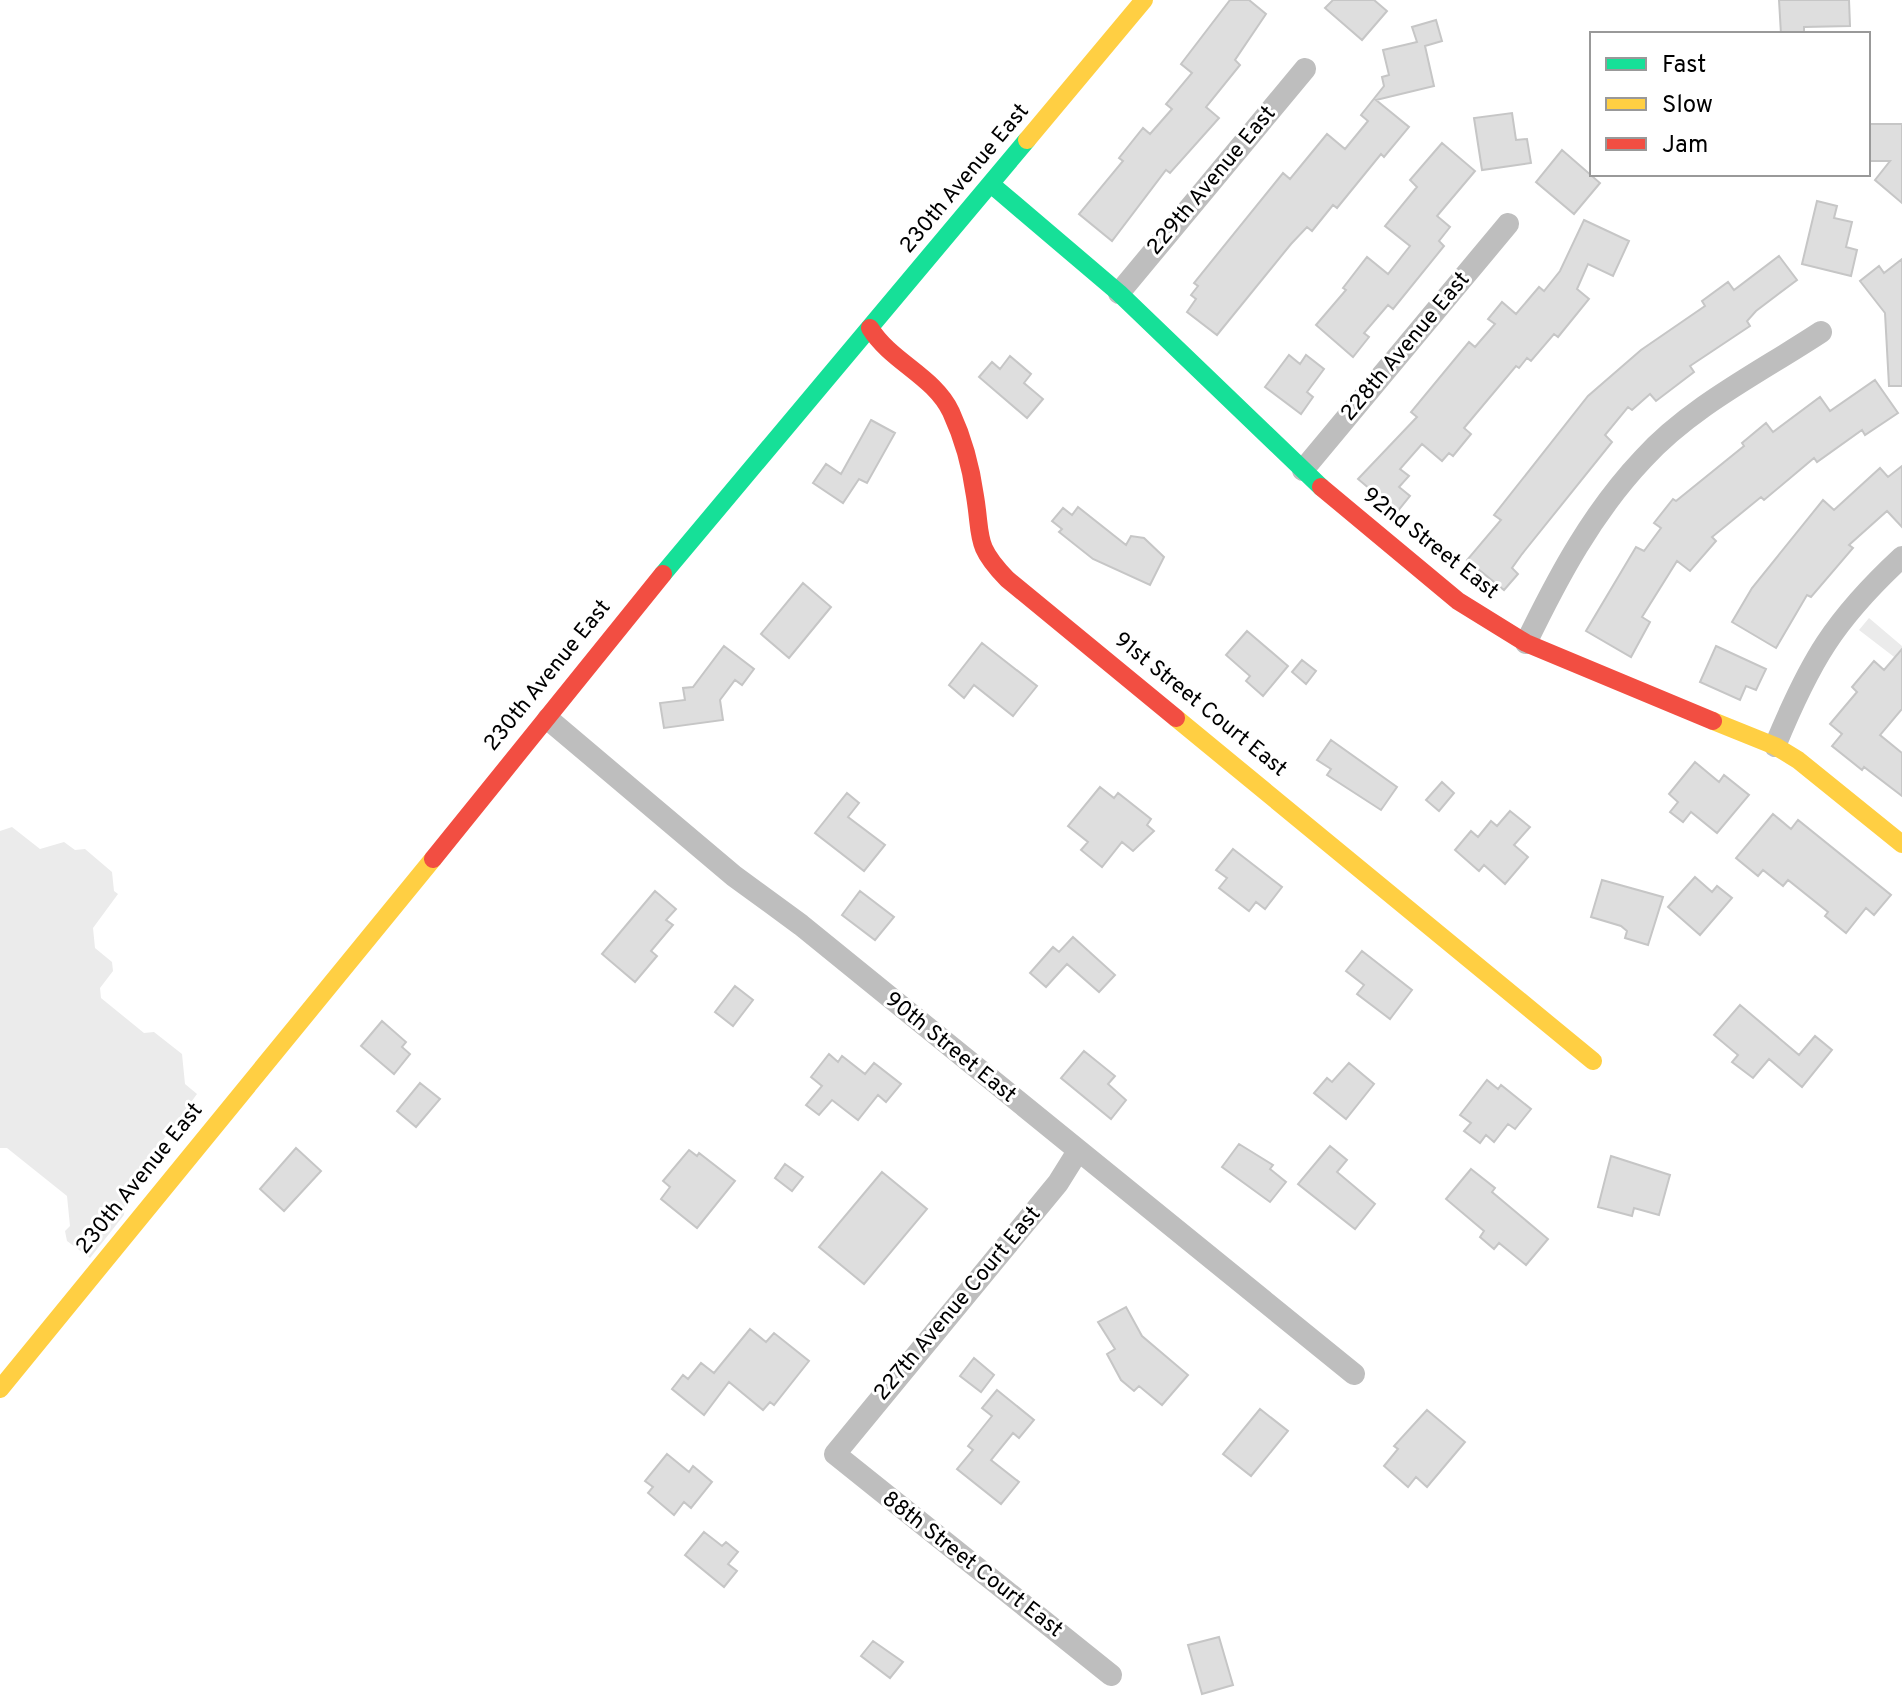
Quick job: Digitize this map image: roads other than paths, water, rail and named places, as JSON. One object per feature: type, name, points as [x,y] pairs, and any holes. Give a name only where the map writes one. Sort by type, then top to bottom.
[{"type":"street","name":"230th Avenue East","points":[[0,1389],[548,719],[630,613],[1144,0]]},
{"type":"street","name":"229th Avenue East","points":[[1119,293],[1305,69]]},
{"type":"street","name":"92nd Street East","points":[[992,185],[1119,293],[1303,470],[1458,601],[1526,643],[1775,746],[1798,760],[1902,844]]},
{"type":"street","name":"228th Avenue East","points":[[1303,470],[1508,224]]},
{"type":"street","name":"91st Street Court East","points":[[870,328],[879,346],[928,384],[946,403],[961,437],[976,499],[976,530],[989,561],[1593,1061]]},
{"type":"street","points":[[1526,643],[1578,542],[1644,458],[1698,413],[1821,332]]},
{"type":"street","points":[[1775,746],[1814,658],[1856,602],[1902,557]]},
{"type":"street","name":"90th Street East","points":[[548,719],[734,876],[801,925],[1354,1374]]},
{"type":"street","name":"227th Avenue Court East","points":[[835,1454],[1058,1183],[1078,1151]]},
{"type":"street","name":"88th Street Court East","points":[[835,1454],[1111,1675]]}]
